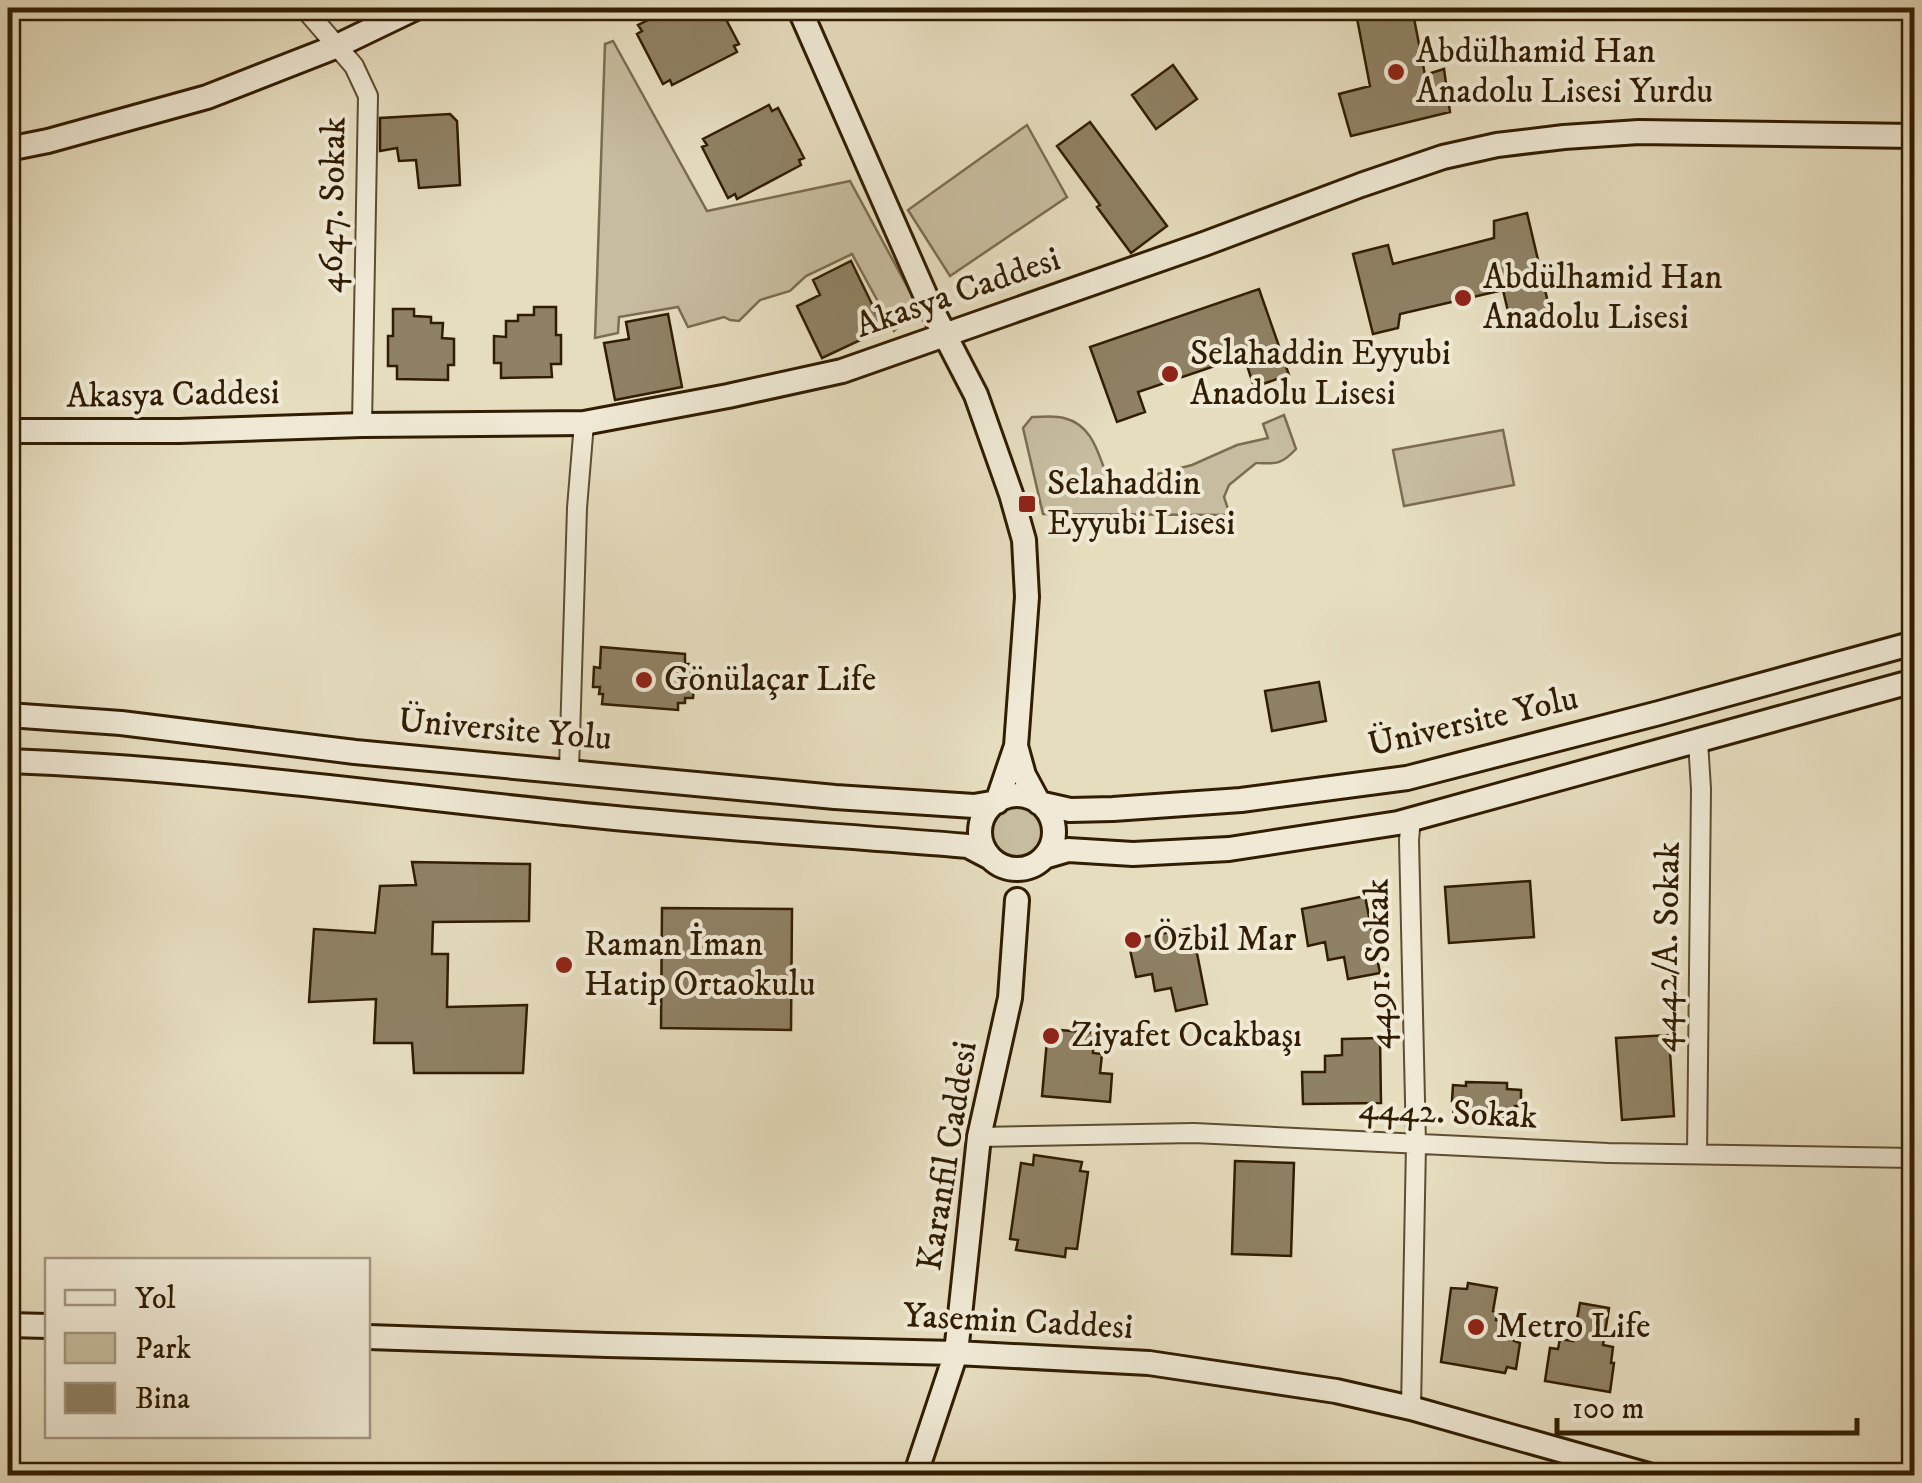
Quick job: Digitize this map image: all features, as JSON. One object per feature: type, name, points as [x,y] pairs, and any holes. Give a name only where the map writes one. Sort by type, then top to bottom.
[{"type":"street","name":"4647. Sokak","points":[[304,8],[354,66],[368,96],[362,424]]},
{"type":"street","points":[[8,150],[207,98],[416,8]]},
{"type":"street","points":[[799,8],[976,395],[1024,540],[1027,598],[1016,746],[997,802]]},
{"type":"street","name":"Akasya Caddesi","points":[[8,431],[584,424],[842,370],[1362,185],[1497,145],[1639,132],[1914,136]]},
{"type":"street","points":[[569,770],[577,508],[584,424]]},
{"type":"street","name":"Üniversite Yolu","points":[[1039,803],[1070,810],[1113,809],[1241,800],[1407,778],[1914,642]]},
{"type":"street","points":[[8,761],[82,764],[606,817],[968,846],[1010,869],[1023,869],[1068,850],[1133,854],[1229,849],[1411,819],[1914,682]]},
{"type":"street","name":"Üniversite Yolu","points":[[8,715],[121,722],[356,752],[834,797],[974,806],[997,802]]},
{"type":"street","name":"4442/A. Sokak","points":[[1697,1154],[1698,741]]},
{"type":"street","points":[[1016,746],[1024,775],[1047,812],[1054,835],[1051,847],[1022,884],[1017,900]]},
{"type":"street","points":[[1017,900],[982,846],[981,822],[997,802],[1016,796],[1039,803]]},
{"type":"street","name":"4491. Sokak","points":[[1411,819],[1408,840],[1416,1144],[1411,1408]]},
{"type":"street","name":"Karanfil Caddesi","points":[[915,1476],[956,1353],[979,1137],[1010,998],[1017,900]]},
{"type":"street","name":"4442. Sokak","points":[[979,1137],[1194,1133],[1608,1153],[1914,1158]]},
{"type":"street","points":[[8,1325],[45,1326]]},
{"type":"street","name":"Yasemin Caddesi","points":[[370,1337],[956,1353],[1149,1363],[1336,1391],[1411,1408],[1652,1476]]},
{"type":"green space","points":[[613,41],[707,211],[850,181],[915,301],[906,319],[894,331],[852,254],[806,276],[790,291],[760,300],[739,321],[724,317],[688,327],[678,307],[619,317],[618,333],[595,338],[605,44]]},
{"type":"green space","points":[[1027,125],[1067,197],[950,276],[908,210]]},
{"type":"green space","points":[[1284,415],[1296,449],[1278,462],[1256,463],[1229,485],[1224,497],[1230,515],[1043,514],[1023,428],[1032,417],[1075,422],[1090,436],[1111,486],[1192,465],[1237,445],[1268,438],[1263,424]]},
{"type":"green space","points":[[1503,430],[1514,485],[1404,506],[1393,450]]},
{"type":"green space","points":[[1016,805],[1035,813],[1043,832],[1035,851],[1016,859],[997,851],[989,832],[997,813]]},
{"type":"building","points":[[673,8],[720,8],[739,44],[734,46],[737,52],[672,85],[670,80],[663,84],[637,34],[642,31],[638,25]]},
{"type":"building","name":"Abdülhamid Han Anadolu Lisesi Yurdu","points":[[1355,8],[1412,8],[1425,75],[1444,69],[1450,112],[1351,136],[1339,94],[1370,86]]},
{"type":"building","points":[[1173,65],[1197,99],[1156,129],[1132,95]]},
{"type":"building","points":[[769,105],[772,111],[778,108],[804,158],[799,160],[801,165],[737,199],[735,194],[728,198],[702,147],[707,145],[703,139]]},
{"type":"building","points":[[450,114],[457,121],[460,185],[419,188],[416,160],[399,161],[397,148],[380,151],[380,118]]},
{"type":"building","points":[[1090,122],[1167,226],[1131,253],[1057,146]]},
{"type":"building","points":[[1527,213],[1550,311],[1510,320],[1503,290],[1400,314],[1398,328],[1373,334],[1353,254],[1388,245],[1393,264],[1494,238],[1494,221]]},
{"type":"building","points":[[851,261],[884,329],[822,358],[797,306],[820,295],[813,280]]},
{"type":"building","points":[[1259,289],[1289,375],[1254,387],[1244,356],[1138,392],[1145,412],[1117,422],[1090,347]]},
{"type":"building","points":[[534,307],[556,307],[561,364],[551,364],[552,377],[501,378],[501,363],[494,363],[494,336],[506,337],[506,321],[518,321],[518,315],[534,315]]},
{"type":"building","points":[[393,309],[414,309],[414,316],[431,317],[431,323],[443,323],[442,338],[454,339],[454,365],[448,365],[448,380],[397,379],[397,366],[388,366]]},
{"type":"building","points":[[668,314],[682,387],[615,400],[604,343],[629,339],[626,322]]},
{"type":"building","name":"Gönülaçar Life","points":[[601,647],[685,654],[689,672],[695,673],[693,698],[678,703],[678,710],[602,704],[600,687],[593,687],[594,667],[600,668]]},
{"type":"building","points":[[1319,682],[1326,721],[1272,731],[1265,691]]},
{"type":"building","points":[[412,862],[530,864],[529,921],[433,922],[432,954],[448,954],[447,1007],[527,1005],[523,1073],[414,1073],[412,1043],[374,1043],[376,999],[309,1002],[314,929],[375,933],[380,886],[416,885]]},
{"type":"building","points":[[1530,881],[1534,937],[1449,943],[1445,887]]},
{"type":"building","points":[[1365,896],[1380,973],[1348,979],[1344,957],[1328,960],[1325,942],[1308,946],[1302,909]]},
{"type":"building","points":[[662,908],[792,909],[791,1030],[661,1028]]},
{"type":"building","points":[[1192,928],[1207,1004],[1176,1011],[1171,988],[1155,991],[1152,974],[1136,977],[1128,940]]},
{"type":"building","points":[[1048,1029],[1094,1033],[1093,1053],[1102,1054],[1100,1073],[1112,1074],[1110,1102],[1042,1096]]},
{"type":"building","points":[[1669,1035],[1674,1116],[1622,1120],[1616,1038]]},
{"type":"building","points":[[1380,1038],[1381,1103],[1303,1104],[1302,1072],[1325,1072],[1325,1056],[1342,1055],[1342,1039]]},
{"type":"building","points":[[1466,1082],[1507,1083],[1507,1089],[1521,1090],[1521,1106],[1515,1106],[1517,1117],[1453,1116],[1453,1085],[1466,1086]]},
{"type":"building","points":[[1034,1155],[1082,1162],[1080,1171],[1088,1172],[1077,1249],[1066,1248],[1065,1257],[1016,1250],[1018,1240],[1010,1239],[1021,1163],[1033,1165]]},
{"type":"building","points":[[1235,1161],[1294,1163],[1291,1256],[1232,1254]]},
{"type":"building","name":"Metro Life","points":[[1468,1283],[1497,1288],[1493,1311],[1497,1312],[1496,1320],[1508,1323],[1507,1332],[1515,1333],[1514,1341],[1520,1343],[1516,1369],[1507,1367],[1505,1373],[1441,1362],[1451,1288],[1467,1289]]},
{"type":"building","points":[[1580,1303],[1609,1308],[1603,1345],[1613,1347],[1610,1392],[1545,1381],[1550,1348],[1558,1349],[1560,1339],[1573,1341]]},
{"type":"place","name":"Abdülhamid Han Anadolu Lisesi Yurdu","points":[[1396,72]]},
{"type":"place","name":"Abdülhamid Han Anadolu Lisesi","points":[[1463,298]]},
{"type":"place","name":"Selahaddin Eyyubi Anadolu Lisesi","points":[[1170,374]]},
{"type":"place","name":"Selahaddin Eyyubi Lisesi","points":[[1027,504]]},
{"type":"place","name":"Gönülaçar Life","points":[[644,680]]},
{"type":"place","name":"Özbil Mar","points":[[1133,940]]},
{"type":"place","name":"Raman İman Hatip Ortaokulu","points":[[564,965]]},
{"type":"place","name":"Ziyafet Ocakbaşı","points":[[1051,1036]]},
{"type":"place","name":"Metro Life","points":[[1476,1327]]}]
